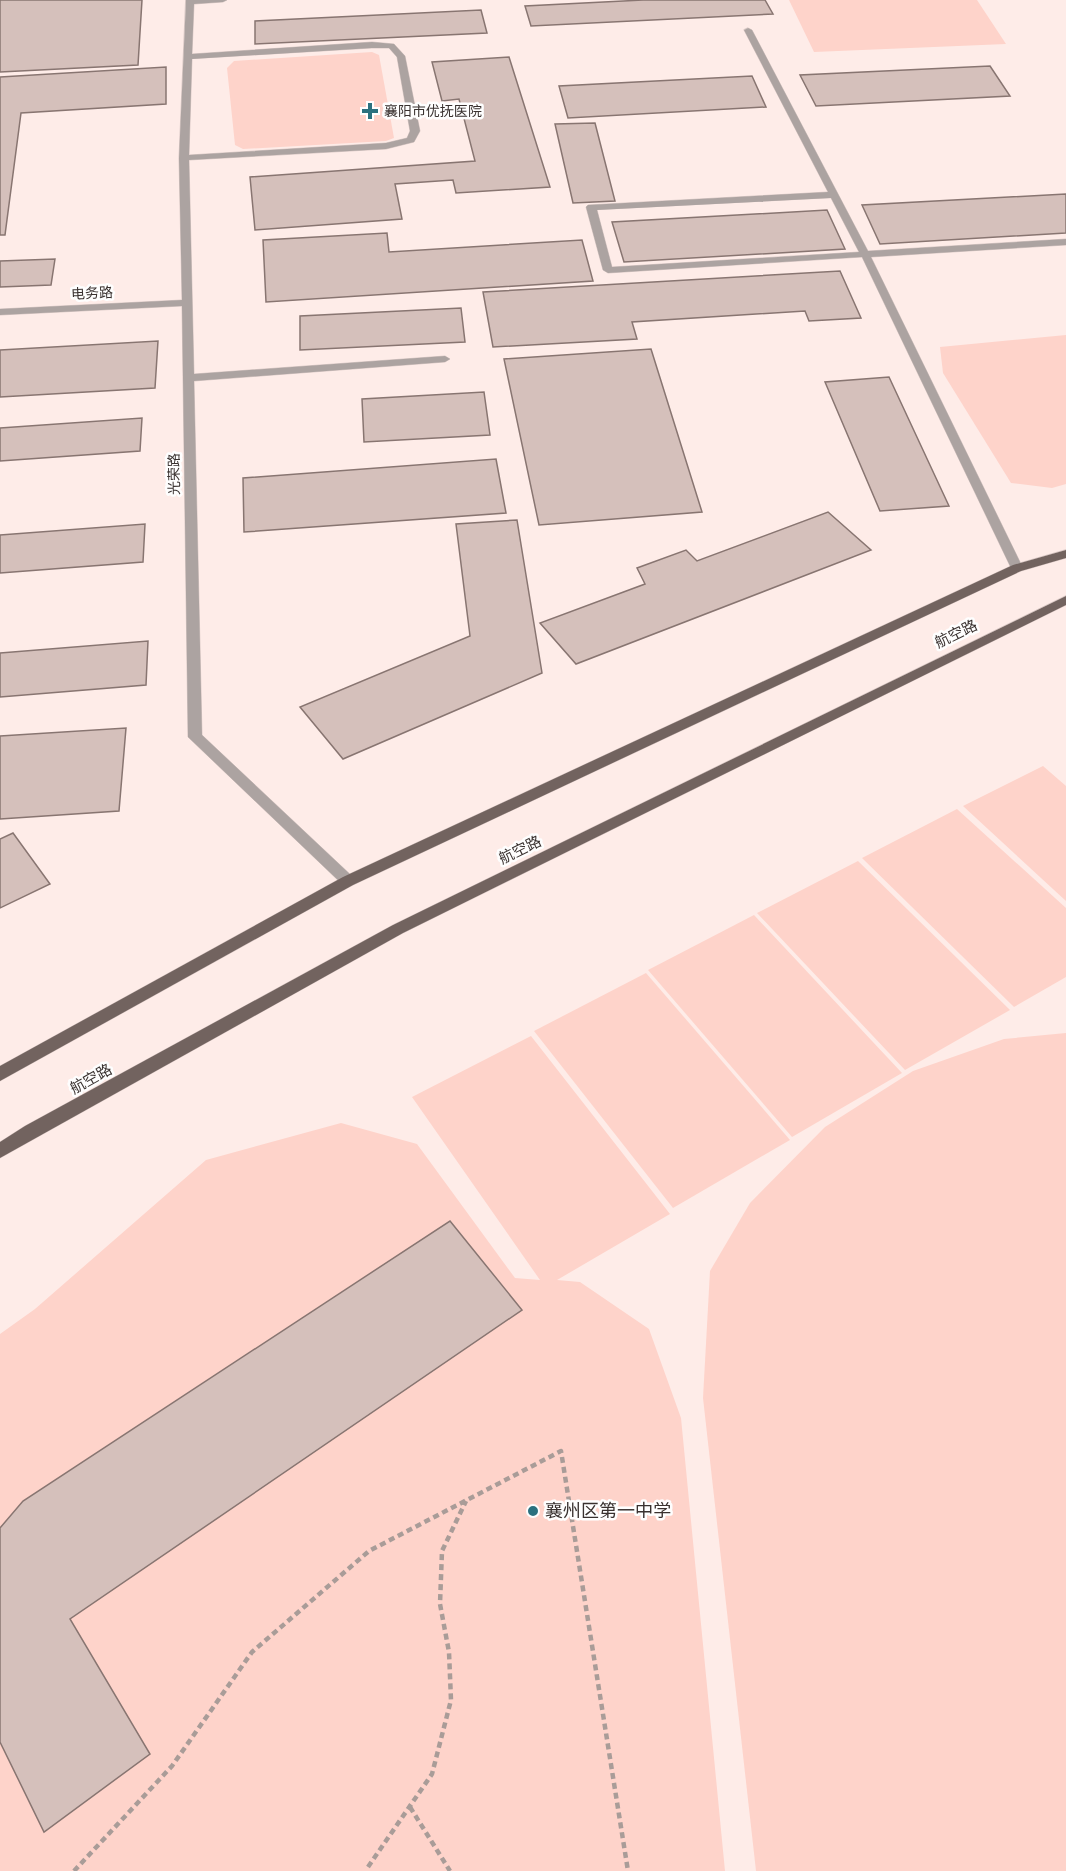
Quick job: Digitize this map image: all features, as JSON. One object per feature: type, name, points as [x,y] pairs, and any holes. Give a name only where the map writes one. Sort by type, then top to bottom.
[{"type":"main road","points":[[0,1074],[348,881],[1017,568],[1066,554]]},
{"type":"main road","name":"航空路","points":[[0,1151],[31,1131],[398,928],[1066,600]]},
{"type":"street","points":[[190,1],[223,0]]},
{"type":"street","name":"光荣路","points":[[190,1],[184,158],[195,737],[348,881]]},
{"type":"street","points":[[748,30],[865,254],[1017,568]]},
{"type":"street","points":[[184,158],[386,146],[411,140],[416,131],[401,56],[391,46],[372,45],[188,57]]},
{"type":"street","points":[[834,195],[591,207],[608,270],[1066,242]]},
{"type":"street","name":"电务路","points":[[0,312],[185,303]]},
{"type":"street","points":[[187,378],[445,359]]},
{"type":"path","points":[[74,1871],[172,1766],[252,1652],[369,1551],[561,1451],[628,1871]]},
{"type":"path","points":[[368,1867],[432,1774],[452,1700],[449,1652],[440,1604],[442,1551],[466,1501]]},
{"type":"path","points":[[410,1807],[450,1871]]},
{"type":"shaded area","points":[[789,0],[977,0],[1006,44],[814,52]]},
{"type":"shaded area","points":[[372,52],[379,55],[394,138],[386,141],[243,149],[235,145],[227,68],[234,61]]},
{"type":"shaded area","points":[[1066,335],[1066,484],[1052,488],[1011,483],[943,373],[940,347]]},
{"type":"shaded area","points":[[1043,766],[1066,786],[1066,901],[963,806]]},
{"type":"shaded area","points":[[957,809],[1066,908],[1066,977],[1014,1007],[862,858]]},
{"type":"shaded area","points":[[858,861],[1010,1010],[905,1070],[757,913]]},
{"type":"shaded area","points":[[754,915],[902,1073],[792,1137],[648,970]]},
{"type":"shaded area","points":[[646,973],[790,1140],[673,1208],[534,1031]]},
{"type":"shaded area","points":[[1066,1033],[1066,1871],[756,1871],[703,1398],[710,1271],[750,1203],[825,1127],[913,1071],[1004,1039]]},
{"type":"shaded area","points":[[531,1036],[670,1214],[557,1280],[580,1282],[649,1329],[681,1418],[725,1871],[0,1871],[0,1334],[35,1309],[206,1160],[341,1123],[417,1144],[515,1278],[540,1280],[412,1097]]},
{"type":"building","points":[[0,0],[142,0],[138,65],[0,72]]},
{"type":"building","points":[[643,0],[765,0],[773,14],[531,26],[525,6]]},
{"type":"building","points":[[481,10],[487,33],[255,44],[255,21]]},
{"type":"building","points":[[509,57],[550,187],[456,193],[453,180],[395,184],[402,219],[255,230],[250,177],[475,161],[459,99],[442,101],[432,62]]},
{"type":"building","points":[[990,66],[1010,96],[816,106],[800,75]]},
{"type":"building","points":[[166,67],[166,104],[21,113],[5,235],[0,235],[0,77]]},
{"type":"building","points":[[752,76],[766,107],[568,118],[559,86]]},
{"type":"building","points":[[595,123],[615,201],[573,203],[555,124]]},
{"type":"building","points":[[1066,194],[1066,233],[880,244],[862,205]]},
{"type":"building","points":[[827,210],[845,249],[624,262],[612,222]]},
{"type":"building","points":[[387,233],[389,252],[582,240],[593,281],[266,302],[263,240]]},
{"type":"building","points":[[55,259],[51,285],[0,287],[0,261]]},
{"type":"building","points":[[840,271],[861,318],[809,321],[805,311],[632,322],[637,339],[493,347],[483,292]]},
{"type":"building","points":[[461,308],[465,342],[300,350],[300,316]]},
{"type":"building","points":[[158,341],[155,388],[0,397],[0,350]]},
{"type":"building","points":[[651,349],[702,512],[539,525],[504,359]]},
{"type":"building","points":[[889,377],[949,506],[880,511],[825,382]]},
{"type":"building","points":[[484,392],[490,435],[364,442],[362,399]]},
{"type":"building","points":[[142,418],[140,451],[0,461],[0,428]]},
{"type":"building","points":[[496,459],[506,513],[244,532],[243,478]]},
{"type":"building","points":[[828,512],[871,550],[576,664],[540,623],[645,584],[637,568],[686,550],[697,561]]},
{"type":"building","points":[[517,520],[542,673],[343,759],[300,707],[470,636],[456,524]]},
{"type":"building","points":[[145,524],[143,562],[0,573],[0,535]]},
{"type":"building","points":[[148,641],[146,685],[0,697],[0,653]]},
{"type":"building","points":[[126,728],[119,811],[0,819],[0,736]]},
{"type":"building","points":[[13,833],[50,884],[0,908],[0,839]]},
{"type":"building","points":[[450,1221],[522,1310],[70,1619],[150,1754],[44,1832],[0,1742],[0,1528],[23,1501]]},
{"type":"place","name":"襄阳市优抚医院","points":[[370,111]]},
{"type":"place","name":"襄州区第一中学","points":[[533,1511]]}]
